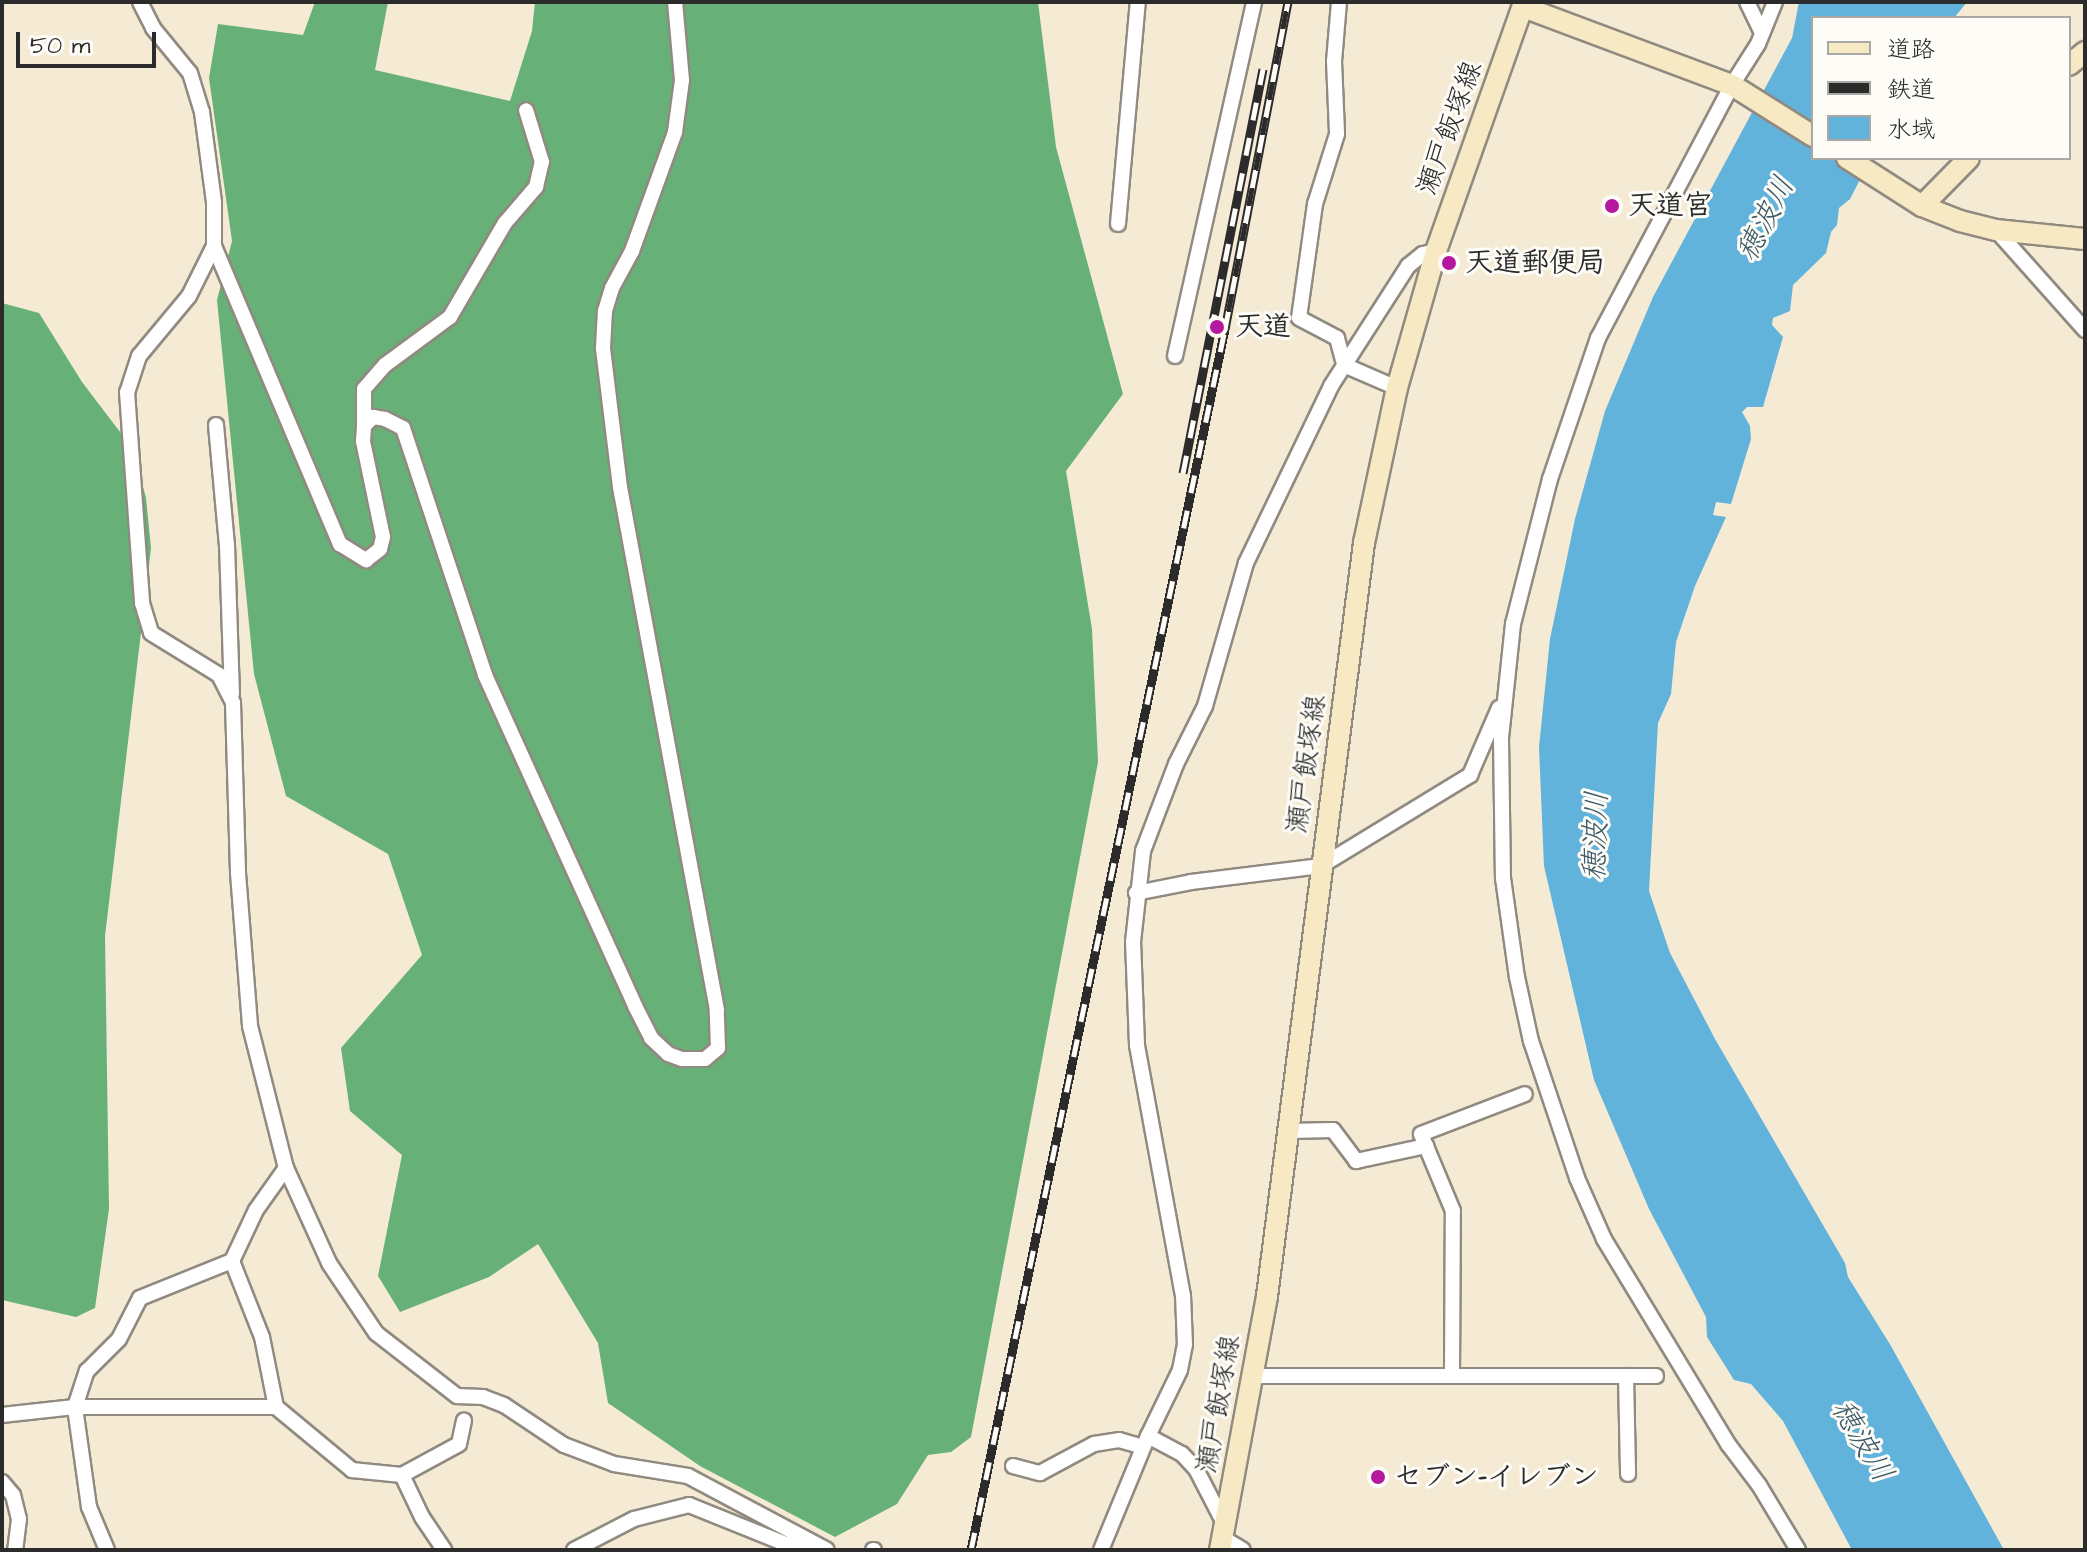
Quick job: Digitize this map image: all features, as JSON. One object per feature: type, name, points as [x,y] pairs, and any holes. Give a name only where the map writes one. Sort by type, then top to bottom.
[{"type":"main road","points":[[1524,5],[1737,88],[1811,135]]},
{"type":"main road","name":"瀬戸飯塚線","points":[[1223,1538],[1267,1296],[1364,543],[1397,388],[1436,251],[1524,5]]},
{"type":"main road","points":[[1850,160],[1917,203],[1996,230],[2085,239]]},
{"type":"main road","points":[[1917,203],[1967,160]]},
{"type":"street","points":[[140,2],[153,28],[190,73],[195,88],[214,202],[214,246],[340,544],[366,560],[380,549],[383,537],[363,441],[364,389],[385,365],[450,317],[505,223],[536,187],[542,162],[526,110]]},
{"type":"street","points":[[364,426],[373,417],[403,428],[485,675],[651,1038],[668,1054],[682,1059],[705,1059],[718,1048],[717,1010],[620,487],[603,348],[605,311],[612,288],[632,251],[675,132],[682,80],[675,2]]},
{"type":"street","points":[[1118,224],[1138,2]]},
{"type":"street","points":[[1175,356],[1254,2]]},
{"type":"street","points":[[1339,2],[1334,61],[1337,134],[1315,204],[1299,318],[1337,338],[1344,365]]},
{"type":"street","points":[[1747,2],[1762,33]]},
{"type":"street","points":[[1775,2],[1737,88],[1598,338],[1550,479],[1513,624],[1501,738],[1503,878],[1517,977],[1531,1041],[1577,1178],[1604,1239],[1728,1444],[1759,1485],[1798,1550]]},
{"type":"street","points":[[1996,230],[2085,330]]},
{"type":"street","points":[[214,246],[189,296],[139,356],[127,392],[142,603],[151,633],[219,675],[233,703]]},
{"type":"street","points":[[1101,1550],[1146,1441],[1180,1370],[1185,1345],[1183,1296],[1137,1045],[1133,942],[1136,893],[1151,825],[1205,706],[1246,563],[1344,365],[1408,266],[1423,254],[1436,251]]},
{"type":"street","points":[[1344,365],[1397,388]]},
{"type":"street","points":[[216,425],[227,545],[237,859],[250,1026],[286,1168],[329,1263],[376,1333],[457,1396],[483,1397],[504,1405],[564,1445],[614,1464],[688,1476],[825,1550]]},
{"type":"street","points":[[1136,893],[1191,882],[1321,866],[1470,775],[1506,693]]},
{"type":"street","points":[[1452,1376],[1453,1211],[1421,1134],[1525,1094]]},
{"type":"street","points":[[1288,1131],[1333,1130],[1356,1161],[1426,1146]]},
{"type":"street","points":[[107,1550],[89,1507],[75,1407],[87,1371],[119,1339],[140,1298],[232,1261],[256,1210],[286,1168]]},
{"type":"street","points":[[232,1261],[262,1337],[276,1407],[352,1470],[402,1475],[459,1444],[464,1421]]},
{"type":"street","points":[[1253,1376],[1656,1376]]},
{"type":"street","points":[[1626,1376],[1628,1474]]},
{"type":"street","points":[[2,1415],[75,1407],[276,1407]]},
{"type":"street","points":[[1013,1466],[1040,1473],[1094,1444],[1119,1440],[1146,1441],[1182,1454],[1196,1469],[1223,1538],[1243,1550]]},
{"type":"street","points":[[402,1475],[422,1517],[444,1550]]},
{"type":"street","points":[[2,1482],[13,1495],[19,1519],[15,1550]]},
{"type":"street","points":[[574,1550],[634,1519],[689,1505],[786,1544],[825,1550]]},
{"type":"green space","points":[[315,2],[388,2],[375,70],[510,101],[532,31],[535,2],[1038,2],[1056,147],[1123,394],[1066,471],[1092,629],[1098,762],[971,1437],[951,1452],[928,1455],[897,1504],[835,1537],[700,1466],[608,1403],[598,1343],[538,1244],[489,1277],[400,1312],[378,1276],[402,1155],[350,1111],[341,1048],[422,955],[388,854],[286,796],[254,674],[217,300],[232,241],[209,78],[218,24],[303,35]]},
{"type":"green space","points":[[2,303],[39,313],[82,382],[133,449],[146,498],[151,548],[105,936],[109,1209],[95,1308],[76,1317],[2,1300]]},
{"type":"water","name":"穂波川","points":[[1799,2],[1967,2],[1956,16],[1811,16],[1811,160],[1870,160],[1850,199],[1839,208],[1837,225],[1831,232],[1826,253],[1793,285],[1790,311],[1773,318],[1772,325],[1783,337],[1763,407],[1747,407],[1742,412],[1750,426],[1751,439],[1731,504],[1716,502],[1713,515],[1726,517],[1695,586],[1676,642],[1671,694],[1658,723],[1649,891],[1670,953],[1715,1039],[1845,1263],[1848,1277],[1891,1346],[2004,1550],[1852,1550],[1783,1421],[1751,1384],[1734,1380],[1707,1337],[1706,1317],[1649,1209],[1594,1080],[1544,866],[1539,747],[1550,639],[1575,519],[1605,411],[1653,297],[1792,38]]},
{"type":"railway","points":[[971,1550],[1225,329],[1288,2]]},
{"type":"railway","points":[[1183,473],[1263,69]]},
{"type":"place","name":"天道宮","points":[[1612,206]]},
{"type":"place","name":"天道郵便局","points":[[1449,263]]},
{"type":"place","name":"天道","points":[[1217,327]]},
{"type":"place","name":"セブン-イレブン","points":[[1378,1477]]}]
